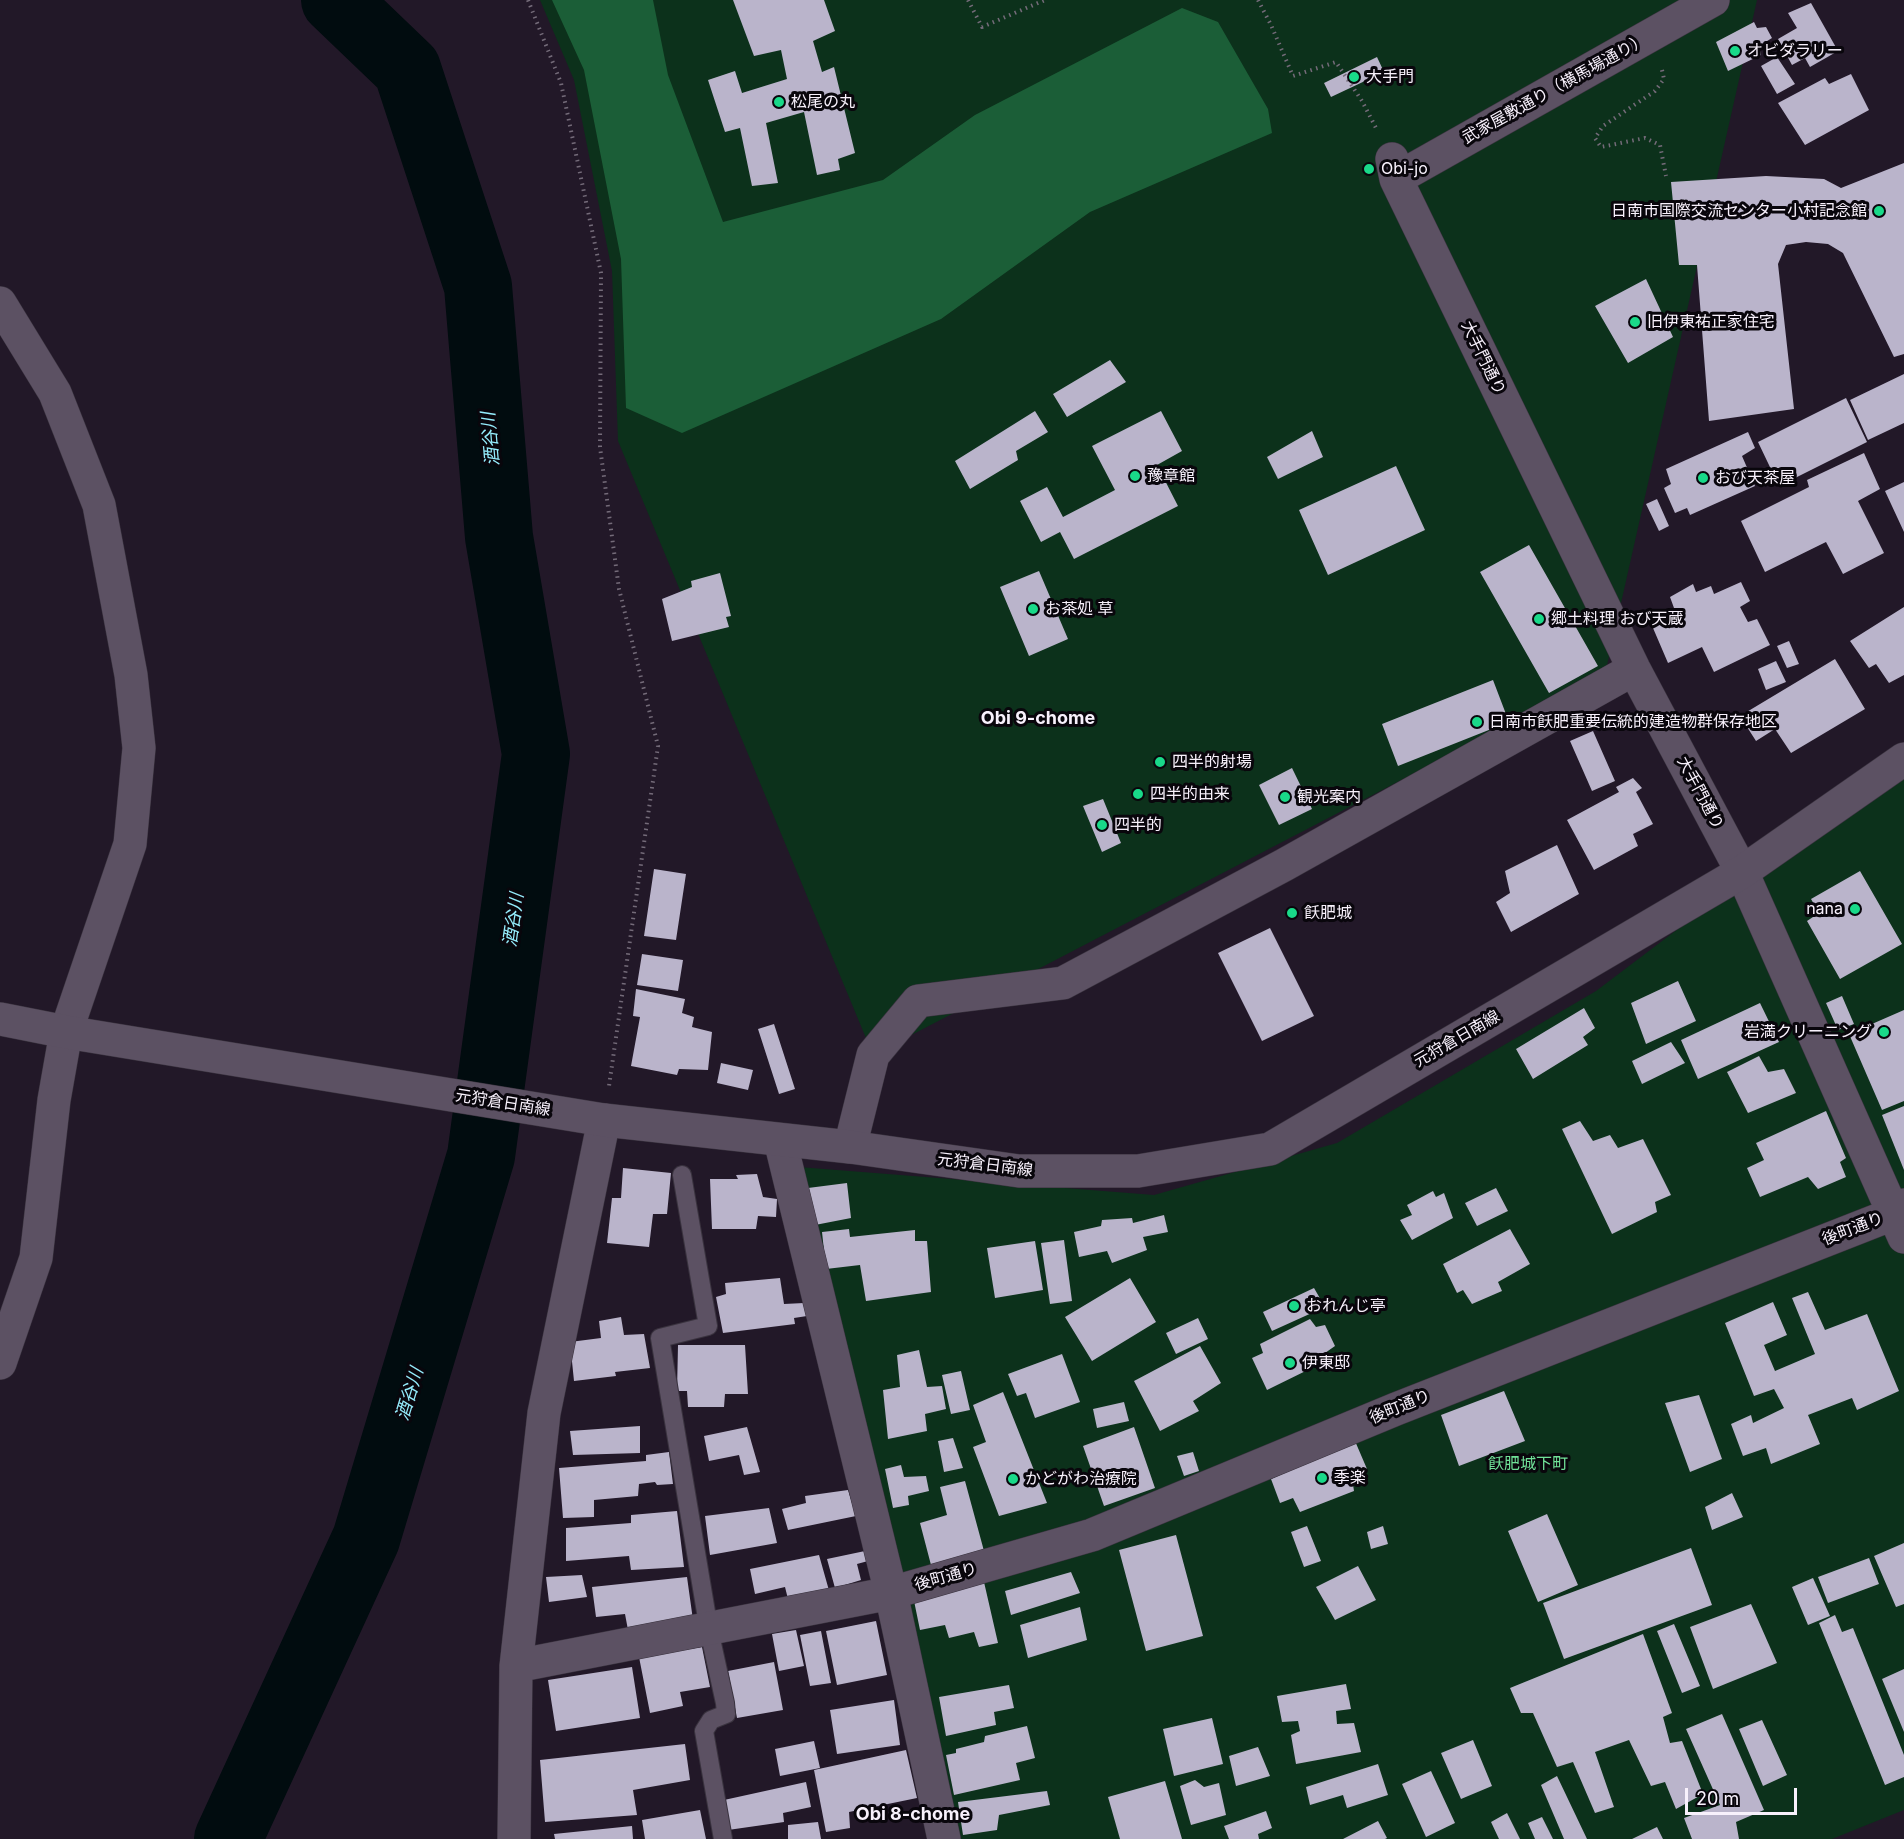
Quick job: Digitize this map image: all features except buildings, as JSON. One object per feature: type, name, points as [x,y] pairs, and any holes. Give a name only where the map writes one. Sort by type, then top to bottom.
[{"type":"street","name":"武家屋敷通り（横馬場通り）","points":[[1394,169],[1653,34],[1713,0]]},
{"type":"street","name":"大手門通り","points":[[1394,169],[1634,669],[1742,872],[1900,1218]]},
{"type":"street","points":[[0,303],[55,393],[99,505],[131,675],[139,748],[129,844],[66,1032],[54,1100],[36,1258],[0,1363]]},
{"type":"street","points":[[850,1147],[873,1055],[918,1001],[1064,983],[1284,865],[1634,669]]},
{"type":"street","name":"元狩倉日南線","points":[[0,1019],[66,1032],[601,1119],[850,1147],[1019,1171],[1138,1171],[1270,1149],[1742,872],[1904,759]]},
{"type":"street","points":[[514,1839],[516,1666],[544,1413],[601,1119]]},
{"type":"street","points":[[780,1140],[891,1593],[944,1839]]},
{"type":"street","name":"後町通り","points":[[516,1666],[891,1593],[1092,1535],[1396,1409],[1900,1218]]},
{"type":"lane","points":[[682,1175],[708,1326],[660,1338],[709,1630],[725,1703],[726,1714],[711,1720],[704,1731],[723,1839]]},
{"type":"path","points":[[528,0],[561,83],[601,273],[600,447],[619,589],[658,746],[601,1119]]},
{"type":"path","points":[[968,0],[982,27],[1045,0]]},
{"type":"path","points":[[1258,0],[1293,76],[1336,62],[1362,101]]},
{"type":"path","points":[[1653,34],[1664,79],[1655,91],[1603,126],[1595,138],[1601,147],[1645,138],[1660,145],[1666,176]]},
{"type":"green space","points":[[540,0],[1757,0],[1605,674],[873,1055],[618,441],[612,271],[574,80]]},
{"type":"green space","points":[[552,0],[653,0],[668,75],[723,222],[883,180],[975,115],[1182,8],[1218,22],[1268,109],[1272,133],[1090,212],[941,319],[682,433],[626,408],[621,259],[584,70]]},
{"type":"green space","name":"飫肥城下町","points":[[1904,758],[1904,1810],[1832,1839],[943,1839],[786,1166],[1154,1195],[1337,1143],[1596,991]]},
{"type":"waterway","name":"酒谷川","points":[[228,1839],[366,1539],[481,1156],[536,754],[499,537],[478,286],[407,69],[335,0]]},
{"type":"place","name":"オビダラリー","points":[[1735,51]]},
{"type":"place","name":"大手門","points":[[1354,77]]},
{"type":"place","name":"松尾の丸","points":[[779,102]]},
{"type":"place","name":"Obi-jo","points":[[1369,169]]},
{"type":"place","name":"日南市国際交流センター小村記念館","points":[[1879,211]]},
{"type":"place","name":"旧伊東祐正家住宅","points":[[1635,322]]},
{"type":"place","name":"豫章館","points":[[1135,476]]},
{"type":"place","name":"おび天茶屋","points":[[1703,478]]},
{"type":"place","name":"お茶処 草","points":[[1033,609]]},
{"type":"place","name":"郷土料理 おび天蔵","points":[[1539,619]]},
{"type":"place","name":"日南市飫肥重要伝統的建造物群保存地区","points":[[1477,722]]},
{"type":"place","name":"四半的射場","points":[[1160,762]]},
{"type":"place","name":"四半的由来","points":[[1138,794]]},
{"type":"place","name":"観光案内","points":[[1285,797]]},
{"type":"place","name":"四半的","points":[[1102,825]]},
{"type":"place","name":"nana","points":[[1855,909]]},
{"type":"place","name":"飫肥城","points":[[1292,913]]},
{"type":"place","name":"岩満クリーニング","points":[[1884,1032]]},
{"type":"place","name":"おれんじ亭","points":[[1294,1306]]},
{"type":"place","name":"伊東邸","points":[[1290,1363]]},
{"type":"place","name":"季楽","points":[[1322,1478]]},
{"type":"place","name":"かどがわ治療院","points":[[1013,1479]]},
{"type":"district","name":"Obi 9-chome","points":[[1038,719]]},
{"type":"district","name":"Obi 8-chome","points":[[913,1815]]}]
